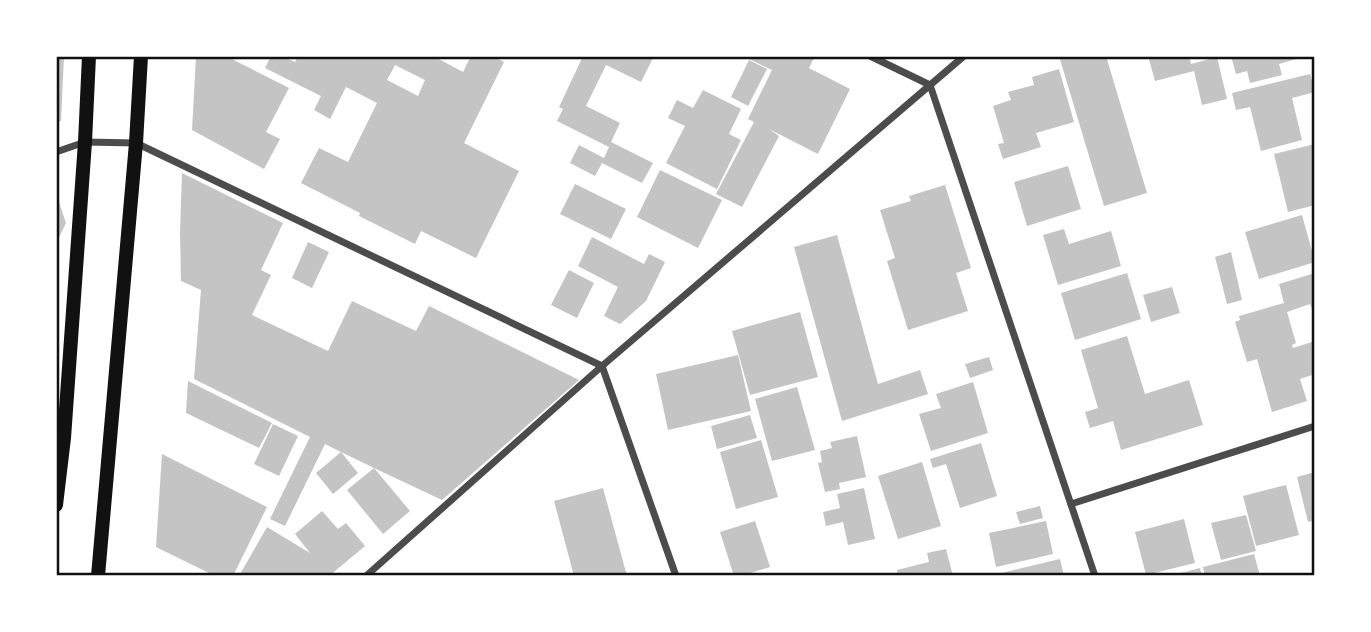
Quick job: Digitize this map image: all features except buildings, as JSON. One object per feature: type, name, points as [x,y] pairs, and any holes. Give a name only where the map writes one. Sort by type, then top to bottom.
[{"type":"main road","points":[[56,505],[64,438],[89,56]]},
{"type":"main road","points":[[98,576],[136,143],[141,56]]},
{"type":"street","points":[[870,56],[930,85],[1095,576]]},
{"type":"street","points":[[366,576],[602,366],[964,56]]},
{"type":"street","points":[[56,152],[85,142],[136,143],[602,366],[676,576]]},
{"type":"street","points":[[1071,504],[1315,426]]}]
